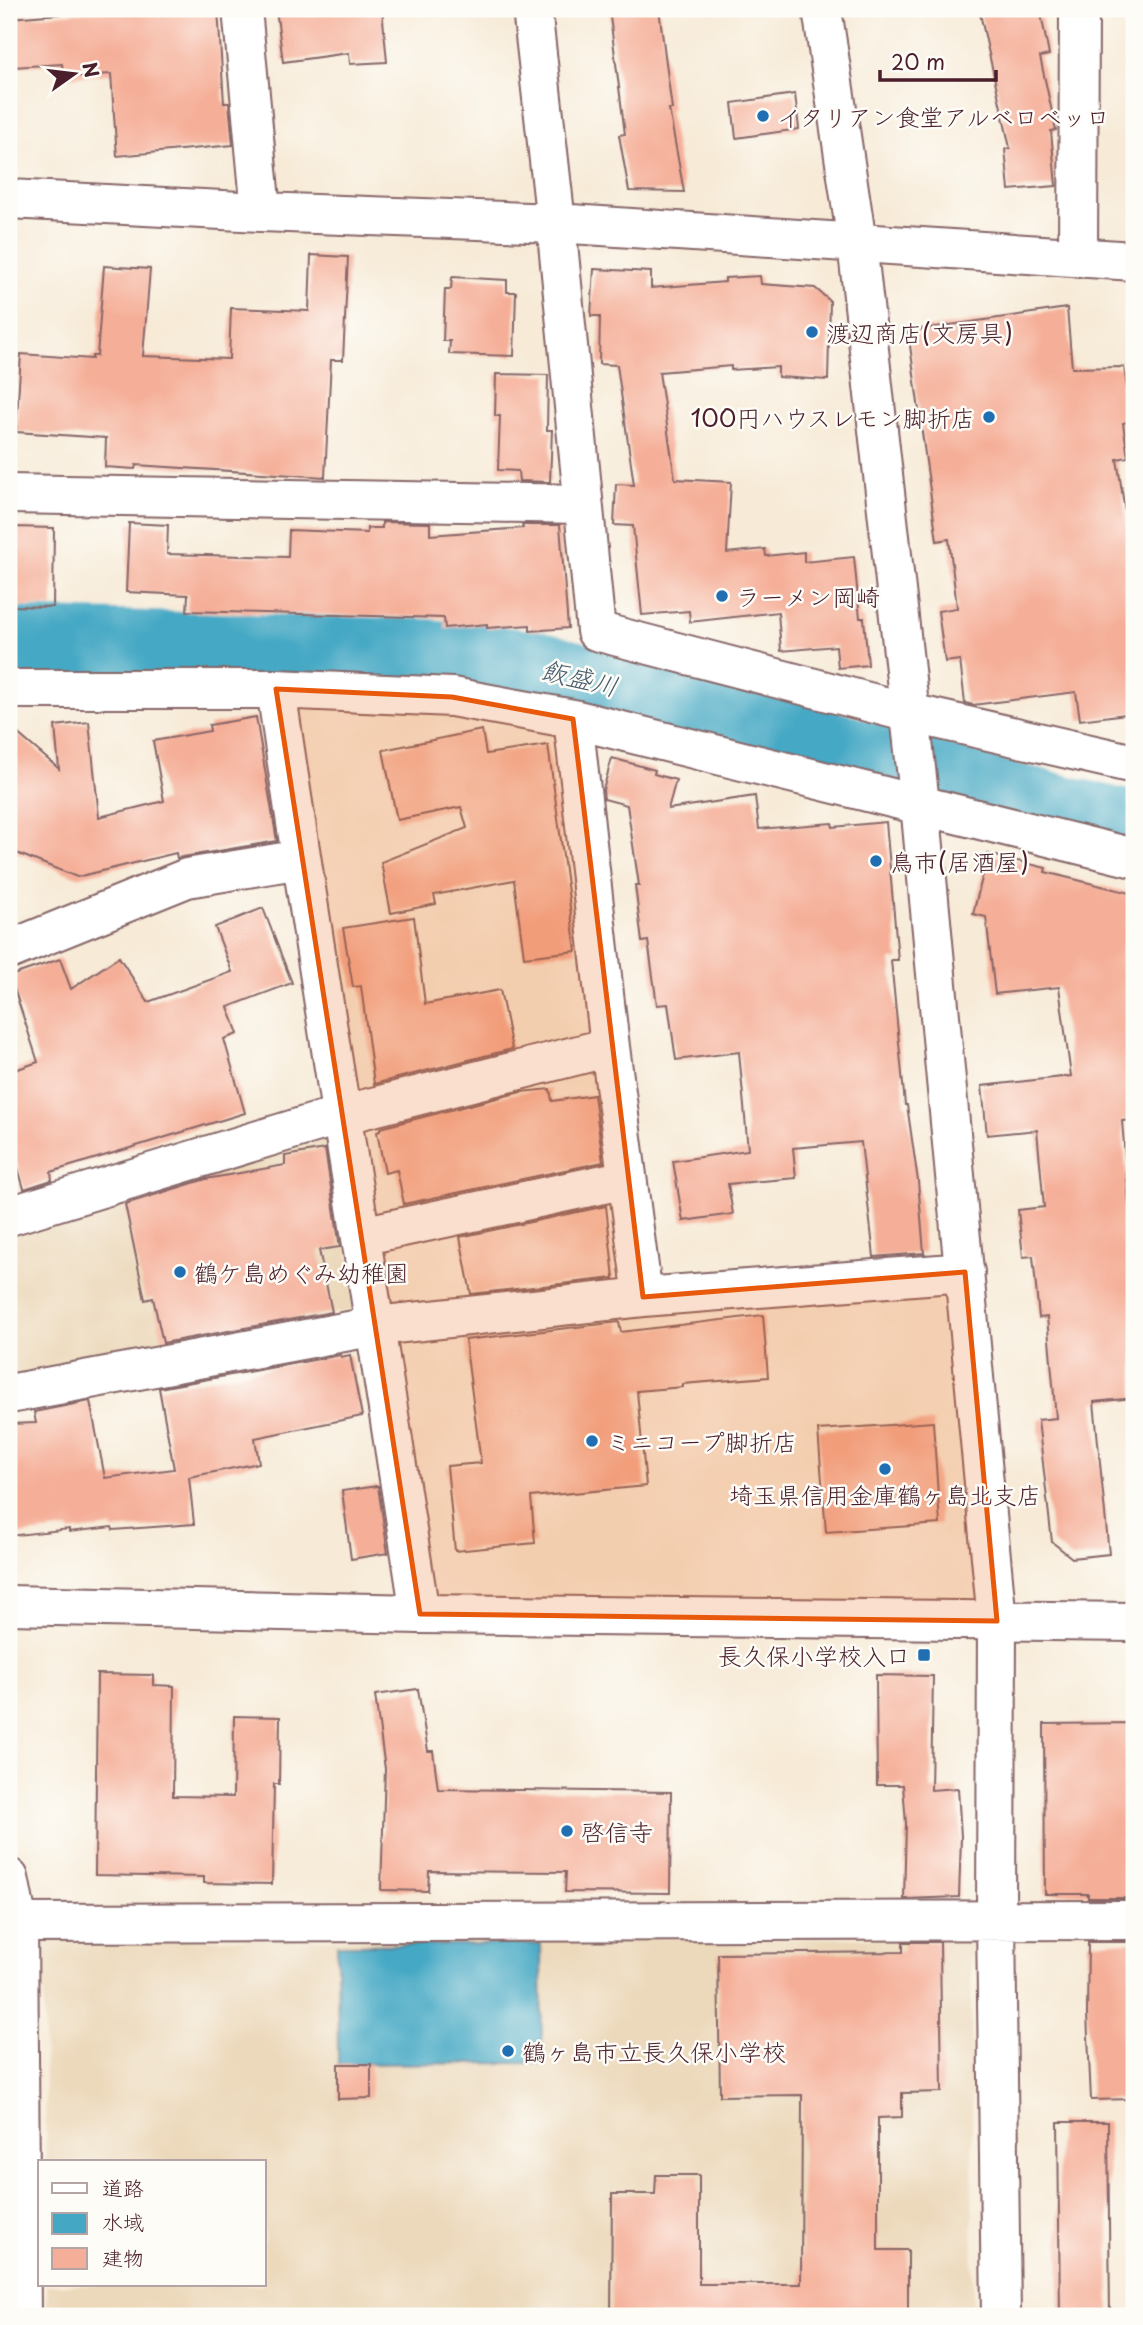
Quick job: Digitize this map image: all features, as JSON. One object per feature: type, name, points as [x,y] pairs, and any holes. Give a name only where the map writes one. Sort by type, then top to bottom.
[{"type":"street","points":[[242,9],[261,212]]},
{"type":"street","points":[[532,9],[596,631],[910,713],[1134,764]]},
{"type":"street","points":[[822,9],[857,243],[920,804],[996,1621],[996,1919],[1001,2316]]},
{"type":"street","points":[[1078,258],[1079,9]]},
{"type":"street","points":[[9,200],[556,223],[1134,261]]},
{"type":"street","points":[[9,494],[582,504]]},
{"type":"street","points":[[9,689],[276,689],[452,697],[573,719],[1134,858]]},
{"type":"street","points":[[276,689],[420,1614]]},
{"type":"street","points":[[573,719],[610,1048],[643,1297]]},
{"type":"street","points":[[9,950],[187,878],[301,859]]},
{"type":"street","points":[[9,1216],[341,1115],[610,1048]]},
{"type":"street","points":[[361,1236],[627,1179]]},
{"type":"street","points":[[9,1394],[376,1326],[643,1297],[965,1272]]},
{"type":"street","points":[[9,1605],[420,1614],[1134,1622]]},
{"type":"street","points":[[9,1878],[18,1923],[14,2125],[21,2316]]},
{"type":"street","points":[[18,1923],[1134,1920]]},
{"type":"highlighted area","points":[[276,689],[452,697],[573,719],[643,1297],[965,1272],[997,1621],[420,1614]]},
{"type":"shaded area","name":"鶴ケ島めぐみ幼稚園","points":[[329,1137],[358,1309],[9,1376],[9,1235]]},
{"type":"shaded area","name":"鶴ヶ島市立長久保小学校","points":[[971,1938],[973,2316],[48,2316],[47,2286],[266,2286],[266,2160],[46,2160],[43,1939]]},
{"type":"water","points":[[541,1944],[542,2063],[338,2064],[337,1945]]},
{"type":"building","points":[[124,9],[218,9],[224,103],[229,103],[233,145],[117,156],[111,74],[64,77],[62,64],[13,67],[10,18]]},
{"type":"building","points":[[276,9],[382,9],[387,62],[350,64],[349,53],[283,62]]},
{"type":"building","points":[[609,9],[659,9],[672,109],[669,109],[684,192],[629,191],[619,135],[625,134]]},
{"type":"building","points":[[979,9],[1040,9],[1049,55],[1040,57],[1056,130],[1051,131],[1056,186],[1009,190],[1005,149],[1010,148]]},
{"type":"building","points":[[795,94],[799,129],[736,138],[732,103]]},
{"type":"building","points":[[311,255],[348,257],[343,360],[331,360],[325,477],[136,465],[135,469],[105,467],[106,438],[16,432],[21,354],[92,359],[92,356],[97,356],[104,266],[150,269],[143,356],[229,359],[231,308],[309,311]]},
{"type":"building","points":[[594,269],[651,272],[651,288],[725,282],[725,278],[760,276],[761,284],[815,288],[830,301],[828,380],[778,377],[778,367],[731,370],[731,366],[659,372],[675,479],[731,482],[727,553],[765,549],[766,556],[804,552],[804,562],[854,557],[868,665],[838,668],[836,646],[781,651],[778,612],[690,622],[689,611],[642,615],[633,526],[614,525],[616,484],[634,485],[617,365],[599,364],[600,316],[591,316]]},
{"type":"building","points":[[452,277],[507,280],[507,292],[516,292],[514,356],[449,354],[450,341],[443,341],[445,289],[451,289]]},
{"type":"building","points":[[1067,308],[1072,368],[1124,367],[1132,421],[1123,423],[1128,457],[1117,459],[1130,544],[1134,543],[1134,713],[1080,720],[1076,692],[973,705],[965,703],[960,660],[945,662],[938,611],[957,608],[949,539],[937,541],[908,331]]},
{"type":"building","points":[[496,374],[548,375],[547,430],[552,430],[550,482],[519,481],[518,471],[498,470],[500,416],[495,416]]},
{"type":"building","points":[[382,522],[430,523],[430,535],[523,528],[522,525],[560,525],[568,628],[530,631],[530,625],[487,628],[487,624],[445,628],[444,618],[187,611],[188,595],[126,592],[129,523],[168,525],[167,554],[288,557],[289,530],[367,533],[367,528],[382,528]]},
{"type":"building","points":[[13,527],[54,528],[53,607],[12,606]]},
{"type":"building","points":[[256,717],[277,841],[177,858],[176,853],[77,877],[9,850],[9,726],[59,769],[55,726],[89,722],[99,817],[164,801],[153,741],[210,731],[209,725]]},
{"type":"building","points":[[482,730],[486,754],[548,745],[576,951],[524,957],[514,880],[434,895],[436,904],[391,913],[381,862],[467,828],[461,807],[397,820],[383,750]]},
{"type":"building","points":[[612,758],[655,770],[654,774],[676,780],[668,809],[755,796],[759,829],[886,822],[898,960],[891,960],[905,1105],[918,1181],[924,1253],[874,1257],[861,1142],[793,1148],[796,1178],[728,1184],[733,1214],[683,1221],[673,1161],[748,1150],[739,1052],[676,1060],[668,1004],[657,1005],[648,941],[642,942],[635,885],[639,885],[627,805],[604,799],[603,790]]},
{"type":"building","points":[[988,854],[1046,868],[1045,872],[1134,894],[1134,1120],[1122,1121],[1134,1265],[1134,1398],[1094,1402],[1109,1554],[1072,1558],[1052,1542],[1038,1420],[1056,1418],[1047,1317],[1039,1318],[1033,1256],[1023,1257],[1018,1210],[1044,1207],[1037,1130],[987,1135],[982,1086],[1071,1076],[1059,987],[995,994],[986,917],[973,914]]},
{"type":"building","points":[[263,908],[292,983],[228,1007],[238,1034],[224,1039],[245,1113],[51,1172],[52,1180],[24,1189],[9,1137],[9,1072],[38,1062],[10,976],[60,959],[71,989],[119,957],[148,1002],[232,972],[215,927]]},
{"type":"building","points":[[414,917],[425,1004],[500,990],[512,1049],[374,1084],[361,986],[353,987],[343,928]]},
{"type":"building","points":[[550,1089],[552,1101],[594,1095],[603,1162],[404,1204],[397,1170],[385,1173],[377,1132],[380,1128],[521,1092]]},
{"type":"building","points":[[325,1149],[340,1247],[319,1250],[332,1312],[163,1343],[153,1298],[145,1300],[125,1204],[206,1179],[285,1165],[285,1156]]},
{"type":"building","points":[[606,1206],[614,1278],[471,1294],[460,1237]]},
{"type":"building","points":[[763,1315],[768,1377],[637,1391],[646,1486],[531,1497],[535,1543],[455,1551],[447,1466],[481,1463],[465,1340],[619,1322],[621,1332]]},
{"type":"building","points":[[350,1355],[362,1416],[255,1438],[259,1463],[189,1477],[194,1524],[113,1530],[112,1527],[69,1532],[69,1529],[9,1536],[9,1424],[36,1423],[34,1412],[90,1401],[105,1478],[174,1469],[159,1388]]},
{"type":"building","points":[[933,1422],[940,1524],[826,1532],[818,1430]]},
{"type":"building","points":[[378,1486],[388,1553],[351,1559],[342,1491]]},
{"type":"building","points":[[97,1674],[153,1675],[153,1685],[174,1686],[173,1796],[233,1797],[234,1716],[280,1717],[279,1784],[274,1784],[272,1884],[204,1883],[204,1877],[95,1875]]},
{"type":"building","points":[[876,1675],[933,1676],[931,1790],[958,1788],[961,1837],[959,1897],[904,1899],[906,1824],[903,1785],[877,1785]]},
{"type":"building","name":"啓信寺","points":[[418,1689],[428,1751],[433,1751],[438,1789],[671,1792],[670,1893],[565,1892],[566,1872],[429,1871],[428,1891],[381,1890],[385,1769],[375,1695]]},
{"type":"building","points":[[1134,1723],[1133,1898],[1045,1894],[1044,1724]]},
{"type":"building","points":[[903,1942],[940,1942],[942,2092],[902,2093],[902,2117],[878,2118],[878,2250],[908,2250],[908,2316],[611,2316],[612,2194],[655,2194],[656,2175],[699,2175],[699,2284],[801,2284],[802,2095],[720,2096],[718,1954],[903,1952]]},
{"type":"building","points":[[1088,1942],[1132,1942],[1133,2099],[1091,2100],[1087,2014]]},
{"type":"building","points":[[338,2064],[371,2064],[371,2098],[338,2099]]},
{"type":"building","points":[[1058,2122],[1108,2122],[1110,2316],[1060,2316]]},
{"type":"waterway","name":"飯盛川","points":[[9,641],[430,653],[533,664],[739,717],[989,791],[1134,826]]},
{"type":"place","name":"イタリアン食堂アルベロベッロ","points":[[763,116]]},
{"type":"place","name":"渡辺商店(文房具)","points":[[812,332]]},
{"type":"place","name":"100円ハウスレモン脚折店","points":[[989,417]]},
{"type":"place","name":"ラーメン岡崎","points":[[722,596]]},
{"type":"place","name":"鳥市(居酒屋)","points":[[876,861]]},
{"type":"place","name":"鶴ケ島めぐみ幼稚園","points":[[180,1272]]},
{"type":"place","name":"ミニコープ脚折店","points":[[592,1441]]},
{"type":"place","name":"埼玉県信用金庫鶴ヶ島北支店","points":[[885,1469]]},
{"type":"place","name":"長久保小学校入口","points":[[924,1655]]},
{"type":"place","name":"啓信寺","points":[[567,1831]]},
{"type":"place","name":"鶴ヶ島市立長久保小学校","points":[[508,2051]]}]
